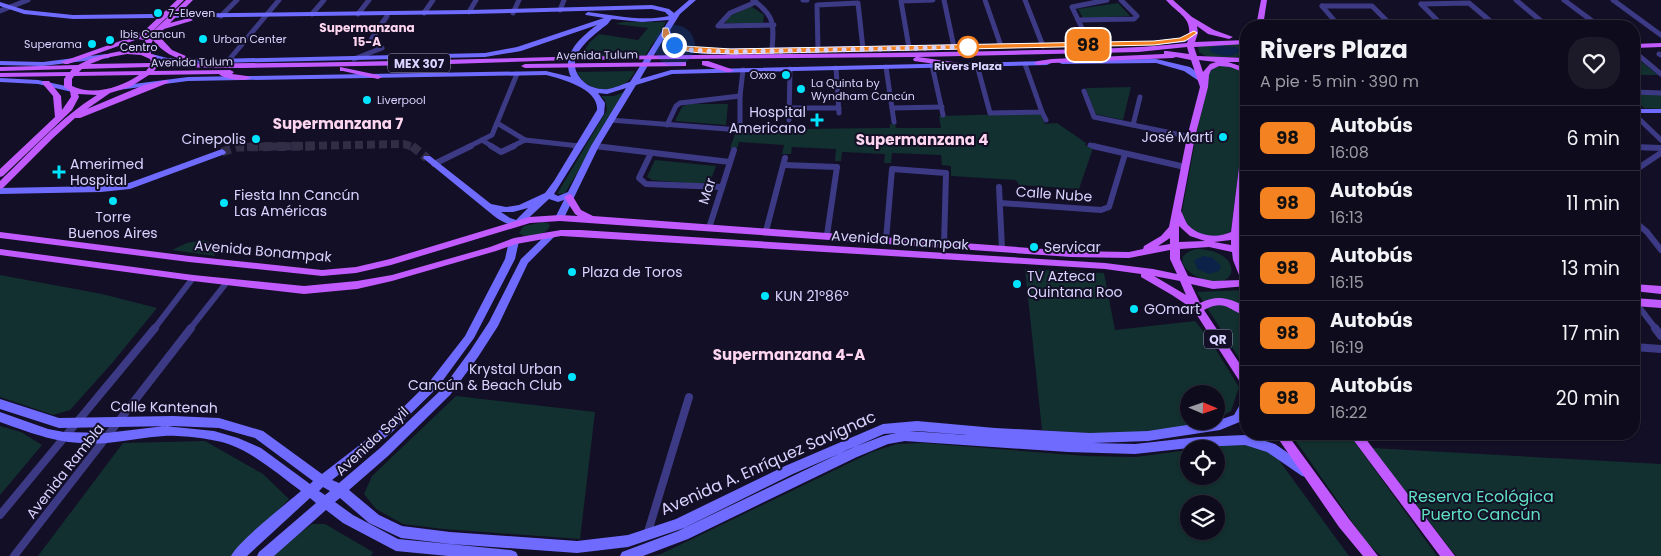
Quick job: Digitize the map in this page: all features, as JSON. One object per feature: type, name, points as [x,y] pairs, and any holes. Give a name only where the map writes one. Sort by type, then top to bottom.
[{"type":"main road","points":[[73,90],[90,93],[115,89],[133,83],[148,74],[155,65],[155,60],[150,55],[146,46],[153,33],[181,0]]},
{"type":"main road","points":[[66,62],[153,33],[166,19],[190,0]]},
{"type":"main road","points":[[1169,0],[1190,18],[1211,32],[1222,36],[1240,36]]},
{"type":"main road","points":[[1260,20],[1264,0]]},
{"type":"main road","points":[[1190,18],[1194,33],[1190,46],[1203,83]]},
{"type":"main road","points":[[118,53],[173,23],[189,20]]},
{"type":"main road","points":[[153,33],[168,52],[177,57],[190,60]]},
{"type":"main road","points":[[1640,39],[1661,37]]},
{"type":"main road","name":"Avenida Tulum","points":[[647,62],[694,58],[998,49],[1171,48],[1206,42],[1240,42]]},
{"type":"main road","points":[[1154,43],[1171,48]]},
{"type":"main road","points":[[1640,46],[1661,45]]},
{"type":"main road","points":[[927,48],[943,52],[998,49]]},
{"type":"main road","points":[[0,186],[60,120],[72,103],[75,97],[73,90],[67,84],[70,76],[80,67],[118,53],[135,52],[150,55]]},
{"type":"main road","points":[[694,58],[731,52]]},
{"type":"main road","name":"Avenida Tulum","points":[[1,68],[455,62],[705,63],[1167,53],[1193,57]]},
{"type":"main road","points":[[1038,63],[1172,56],[1240,60]]},
{"type":"main road","points":[[409,58],[455,62]]},
{"type":"main road","points":[[911,58],[957,65]]},
{"type":"main road","points":[[294,65],[345,59]]},
{"type":"main road","name":"Avenida Tulum","points":[[1,68],[70,76],[571,62]]},
{"type":"main road","points":[[705,63],[730,70]]},
{"type":"main road","points":[[1184,280],[1176,263],[1174,228],[1204,74],[1209,67],[1214,65],[1228,65],[1240,69]]},
{"type":"main road","points":[[343,69],[378,77]]},
{"type":"main road","points":[[211,73],[247,78]]},
{"type":"main road","points":[[60,120],[166,82]]},
{"type":"main road","points":[[46,83],[58,96],[60,120]]},
{"type":"main road","points":[[0,174],[60,120],[115,89]]},
{"type":"main road","points":[[569,196],[578,212],[584,216],[605,220]]},
{"type":"main road","points":[[1240,204],[1235,249],[1240,264]]},
{"type":"main road","points":[[1177,208],[1182,225],[1197,236],[1218,240],[1236,234]]},
{"type":"main road","points":[[551,235],[560,218]]},
{"type":"main road","name":"Avenida Bonampak","points":[[0,235],[189,259],[322,273],[356,270],[424,253],[518,223],[535,219],[560,218],[827,235],[1002,249],[1031,257]]},
{"type":"main road","points":[[629,236],[635,222]]},
{"type":"main road","points":[[0,252],[227,282],[304,290],[324,289],[357,285],[493,249],[514,241],[512,234],[518,223]]},
{"type":"main road","points":[[1129,255],[1164,238],[1174,228]]},
{"type":"main road","name":"Avenida Bonampak","points":[[514,241],[551,235],[580,233],[1072,259],[1131,268],[1202,283],[1240,284]]},
{"type":"main road","points":[[454,244],[460,246],[462,250],[455,260]]},
{"type":"main road","points":[[1176,263],[1181,251],[1191,244]]},
{"type":"main road","name":"Avenida Bonampak","points":[[1072,259],[1129,255],[1191,244],[1240,250]]},
{"type":"main road","points":[[1218,246],[1240,268]]},
{"type":"main road","points":[[422,269],[416,262],[424,253]]},
{"type":"main road","points":[[1176,263],[1202,283]]},
{"type":"main road","points":[[1131,268],[1169,287],[1199,310],[1213,301],[1221,299],[1240,309]]},
{"type":"main road","points":[[1230,285],[1240,275]]},
{"type":"main road","name":"QR","points":[[1184,280],[1199,310],[1240,373]]},
{"type":"main road","points":[[1640,288],[1661,290]]},
{"type":"main road","points":[[1640,302],[1661,304]]},
{"type":"main road","points":[[1285,440],[1344,523],[1371,556]]},
{"type":"main road","points":[[1360,440],[1448,556]]},
{"type":"street","points":[[2,8],[18,0]]},
{"type":"street","points":[[2,8],[28,0]]},
{"type":"street","points":[[221,16],[237,0]]},
{"type":"street","points":[[228,61],[279,0]]},
{"type":"street","points":[[312,14],[324,0]]},
{"type":"street","points":[[358,14],[368,0]]},
{"type":"street","points":[[424,13],[433,0]]},
{"type":"street","points":[[470,12],[476,0]]},
{"type":"street","points":[[514,12],[519,0]]},
{"type":"street","points":[[560,10],[564,0]]},
{"type":"street","points":[[681,0],[692,0]]},
{"type":"street","points":[[166,19],[189,20],[312,14],[470,12],[583,13],[632,19],[664,19],[692,0]]},
{"type":"street","points":[[909,48],[902,1],[933,0]]},
{"type":"street","points":[[944,0],[954,47]]},
{"type":"street","points":[[985,0],[998,49]]},
{"type":"street","points":[[1025,0],[1043,46]]},
{"type":"street","points":[[1090,45],[1072,7],[1107,0]]},
{"type":"street","points":[[1078,20],[1134,19],[1137,16],[1121,0]]},
{"type":"street","points":[[1516,0],[1540,20]]},
{"type":"street","points":[[1564,0],[1591,20]]},
{"type":"street","points":[[1613,0],[1639,20]]},
{"type":"street","points":[[584,38],[615,17],[658,1]]},
{"type":"street","points":[[772,50],[774,24],[771,14],[755,1],[724,16],[718,26],[774,24]]},
{"type":"street","points":[[818,50],[817,5],[858,3],[863,49]]},
{"type":"street","points":[[1437,20],[1421,4],[1469,3],[1489,20]]},
{"type":"street","points":[[1334,20],[1322,6],[1372,6],[1386,20]]},
{"type":"street","points":[[2,8],[50,20],[166,19],[221,16],[387,16],[640,7],[656,7],[672,14]]},
{"type":"street","points":[[632,19],[628,16],[629,14],[640,7]]},
{"type":"street","points":[[516,74],[492,135],[430,161],[507,220],[518,223],[548,195],[602,108],[601,102],[596,96],[574,77],[571,62],[590,24],[590,17],[583,13]]},
{"type":"street","points":[[560,218],[594,146],[666,30],[672,14]]},
{"type":"street","points":[[354,59],[382,48],[371,40],[387,16]]},
{"type":"street","name":"Avenida Tulum","points":[[150,55],[167,60],[228,61],[409,58],[502,53],[615,17]]},
{"type":"street","points":[[1640,21],[1661,37]]},
{"type":"street","name":"Avenida Tulum","points":[[666,30],[666,36],[669,41],[682,48],[731,52],[954,47],[998,49],[1154,43],[1182,40],[1194,33]]},
{"type":"street","points":[[1,68],[107,56]]},
{"type":"street","points":[[1640,56],[1661,74]]},
{"type":"street","name":"Avenida Tulum","points":[[115,89],[188,79],[556,74],[593,90],[607,92],[671,72],[1156,61],[1188,69],[1203,83]]},
{"type":"street","points":[[1025,64],[1046,120]]},
{"type":"street","points":[[932,65],[943,115]]},
{"type":"street","points":[[977,65],[990,113],[1042,112]]},
{"type":"street","points":[[886,66],[894,122]]},
{"type":"street","points":[[789,108],[839,111],[836,68]]},
{"type":"street","points":[[789,120],[790,69]]},
{"type":"street","points":[[610,120],[740,130],[740,96],[743,70]]},
{"type":"street","points":[[0,80],[46,83],[73,90]]},
{"type":"street","points":[[1084,91],[1094,116],[1191,137]]},
{"type":"street","points":[[1640,92],[1661,93]]},
{"type":"street","points":[[667,125],[676,106],[680,103],[740,96]]},
{"type":"street","points":[[1133,125],[1140,97]]},
{"type":"street","points":[[892,108],[942,107]]},
{"type":"street","points":[[1640,114],[1660,113]]},
{"type":"street","points":[[1640,120],[1661,140]]},
{"type":"street","points":[[497,123],[525,140],[580,146]]},
{"type":"street","points":[[482,140],[501,152],[525,140]]},
{"type":"street","points":[[1090,145],[1185,167]]},
{"type":"street","points":[[594,146],[730,162]]},
{"type":"street","points":[[1640,147],[1661,148]]},
{"type":"street","name":"Mar","points":[[709,228],[734,150]]},
{"type":"street","points":[[0,191],[101,189],[130,186],[222,152]]},
{"type":"street","points":[[651,153],[639,178],[646,184],[722,188]]},
{"type":"street","points":[[1640,167],[1661,153]]},
{"type":"street","name":"Calle Nube","points":[[1000,203],[1101,210],[1109,207],[1116,191],[1124,154]]},
{"type":"street","points":[[766,232],[785,162],[837,167],[827,235]]},
{"type":"street","points":[[886,240],[892,169],[946,173],[944,245]]},
{"type":"street","name":"Calle Nube","points":[[999,187],[1002,249]]},
{"type":"street","points":[[548,195],[558,199],[569,196]]},
{"type":"street","points":[[486,205],[499,210],[513,209],[528,206],[548,195]]},
{"type":"street","points":[[1640,227],[1661,250]]},
{"type":"street","name":"Avenida Sayil","points":[[264,556],[326,503],[446,392],[474,354],[524,261],[551,235]]},
{"type":"street","name":"Avenida Sayil","points":[[238,556],[322,480],[387,430],[434,384],[469,338],[510,259],[514,241]]},
{"type":"street","name":"Avenida Rambla","points":[[0,515],[176,302],[193,278]]},
{"type":"street","name":"Avenida Rambla","points":[[14,556],[227,282]]},
{"type":"street","points":[[494,292],[509,291]]},
{"type":"street","points":[[1640,310],[1661,336]]},
{"type":"street","points":[[1640,347],[1661,349]]},
{"type":"street","points":[[647,535],[688,397]]},
{"type":"street","name":"Calle Kantenah","points":[[0,404],[60,422],[219,422],[258,434],[322,480],[340,490]]},
{"type":"street","points":[[19,423],[32,413]]},
{"type":"street","name":"Calle Kantenah","points":[[0,417],[48,434],[64,437],[106,438],[165,431],[214,436],[258,452],[310,491]]},
{"type":"street","name":"Avenida A. Enríquez Savignac","points":[[340,490],[374,518],[401,532],[450,538],[577,547],[628,541],[679,524],[789,470],[883,430],[917,426],[996,433],[1090,438],[1148,436],[1220,425],[1240,419]]},
{"type":"street","points":[[165,431],[172,421]]},
{"type":"street","name":"Avenida A. Enríquez Savignac","points":[[633,555],[683,536],[853,453],[887,440],[904,436],[1068,447],[1135,449],[1198,442],[1245,440]]},
{"type":"street","name":"Avenida A. Enríquez Savignac","points":[[1261,440],[1311,476]]},
{"type":"street","points":[[310,491],[348,518],[396,545],[484,555],[511,556]]},
{"type":"green space","points":[[1118,3],[1130,16],[1083,18],[1078,9]]},
{"type":"green space","points":[[751,6],[764,15],[763,23],[725,23],[728,17]]},
{"type":"green space","points":[[623,22],[666,22],[645,56],[580,57],[590,42],[599,34],[638,40],[648,28],[615,24]]},
{"type":"green space","points":[[1240,44],[1240,57],[1207,57],[1199,52],[1198,45]]},
{"type":"green space","points":[[1640,61],[1658,75],[1640,75]]},
{"type":"green space","points":[[1221,65],[1240,70],[1240,158],[1231,231],[1217,237],[1199,234],[1180,222],[1208,72],[1211,68]]},
{"type":"green space","points":[[635,71],[623,85],[606,90],[589,85],[582,80],[577,72]]},
{"type":"green space","points":[[1131,87],[1123,120],[1095,114],[1086,88]]},
{"type":"green space","points":[[626,91],[565,193],[557,194],[607,110],[605,100],[601,96],[614,96]]},
{"type":"green space","points":[[1640,91],[1661,94],[1661,109],[1644,108],[1640,104]]},
{"type":"green space","points":[[688,104],[728,104],[726,125],[675,121],[682,107]]},
{"type":"green space","points":[[1040,113],[1045,124],[1057,123],[1086,143],[1085,145],[1093,148],[1079,189],[1019,185],[1016,180],[951,176],[951,166],[942,165],[941,155],[892,153],[891,163],[884,163],[885,154],[842,152],[841,161],[835,161],[836,149],[792,147],[791,154],[782,154],[784,145],[739,142],[737,148],[730,148],[736,131],[786,130],[786,125],[792,124],[793,129],[890,128],[890,124],[895,124],[896,128],[941,128],[939,116]]},
{"type":"green space","points":[[655,160],[716,166],[709,185],[652,180],[647,177]]},
{"type":"green space","points":[[543,222],[548,223],[550,226],[536,236],[527,236],[519,233],[524,226]]},
{"type":"green space","points":[[203,240],[212,243],[215,256],[172,250],[187,243]]},
{"type":"green space","points":[[1196,249],[1203,249],[1223,256],[1230,264],[1230,276],[1223,281],[1217,282],[1201,279],[1193,274],[1183,264],[1183,258],[1187,253]]},
{"type":"green space","points":[[1025,269],[1104,273],[1115,330],[1195,321],[1208,337],[1239,387],[1231,411],[1225,415],[1225,385],[1180,385],[1180,427],[1132,436],[1042,430]]},
{"type":"green space","points":[[0,275],[102,294],[157,308],[113,362],[70,410],[53,415],[0,397]]},
{"type":"green space","points":[[1240,290],[1240,360],[1197,292]]},
{"type":"green space","points":[[456,396],[595,412],[580,539],[443,529],[403,524],[376,509],[364,494],[372,476]]},
{"type":"green space","points":[[0,426],[21,432],[42,445],[0,495]]},
{"type":"green space","points":[[1295,440],[1353,440],[1437,556],[1381,556],[1367,543]]},
{"type":"green space","points":[[205,441],[263,474],[289,499],[234,556],[38,556],[123,443]]},
{"type":"green space","points":[[1246,441],[1270,448],[1349,556],[652,556],[661,554],[872,452],[897,444],[923,443],[1086,456],[1135,457],[1180,451],[1180,485],[1225,485],[1225,444]]},
{"type":"green space","name":"Reserva Ecológica Puerto Cancún","points":[[1372,448],[1661,464],[1661,556],[1456,556]]},
{"type":"green space","points":[[312,524],[325,524],[373,552],[371,556],[270,556]]},
{"type":"water","points":[[1217,45],[1235,47],[1240,51],[1231,56],[1211,52],[1209,49]]},
{"type":"water","points":[[1204,256],[1213,258],[1221,266],[1219,271],[1209,274],[1197,269],[1194,260]]},
{"type":"tunnel","points":[[265,147],[404,144],[413,147]]},
{"type":"tunnel","points":[[265,147],[316,146]]},
{"type":"tunnel","points":[[412,146],[427,158]]},
{"type":"tunnel","points":[[222,152],[238,147],[265,147]]},
{"type":"tunnel","points":[[247,147],[265,147]]},
{"type":"bus line","name":"98","points":[[666,30],[666,36],[669,41],[682,48],[731,52],[1164,43],[1182,40],[1194,33]]},
{"type":"place","name":"7-Eleven","points":[[158,13]]},
{"type":"place","name":"Urban Center","points":[[203,39]]},
{"type":"place","name":"Ibis Cancun Centro","points":[[110,40]]},
{"type":"place","name":"Superama","points":[[92,44]]},
{"type":"place","name":"Rivers Plaza","points":[[968,47]]},
{"type":"place","name":"Oxxo","points":[[786,75]]},
{"type":"place","name":"La Quinta by Wyndham Cancún","points":[[801,89]]},
{"type":"place","name":"Liverpool","points":[[367,100]]},
{"type":"place","name":"Hospital Americano","points":[[817,120]]},
{"type":"place","name":"José Martí","points":[[1223,137]]},
{"type":"place","name":"Cinepolis","points":[[256,139]]},
{"type":"place","name":"Amerimed Hospital","points":[[59,172]]},
{"type":"place","name":"Torre Buenos Aires","points":[[113,201]]},
{"type":"place","name":"Fiesta Inn Cancún Las Américas","points":[[224,203]]},
{"type":"place","name":"Servicar","points":[[1034,247]]},
{"type":"place","name":"Plaza de Toros","points":[[572,272]]},
{"type":"place","name":"TV Azteca Quintana Roo","points":[[1017,284]]},
{"type":"place","name":"KUN 21º86º","points":[[765,296]]},
{"type":"place","name":"GOmart","points":[[1134,309]]},
{"type":"place","name":"Krystal Urban Cancún & Beach Club","points":[[572,377]]},
{"type":"district","name":"Supermanzana 15-A","points":[[367,34]]},
{"type":"district","name":"Supermanzana 7","points":[[338,123]]},
{"type":"district","name":"Supermanzana 4","points":[[922,139]]},
{"type":"district","name":"Supermanzana 4-A","points":[[789,354]]},
{"type":"route","points":[[674,45],[689,50],[731,52],[970,47],[968,47]]}]
